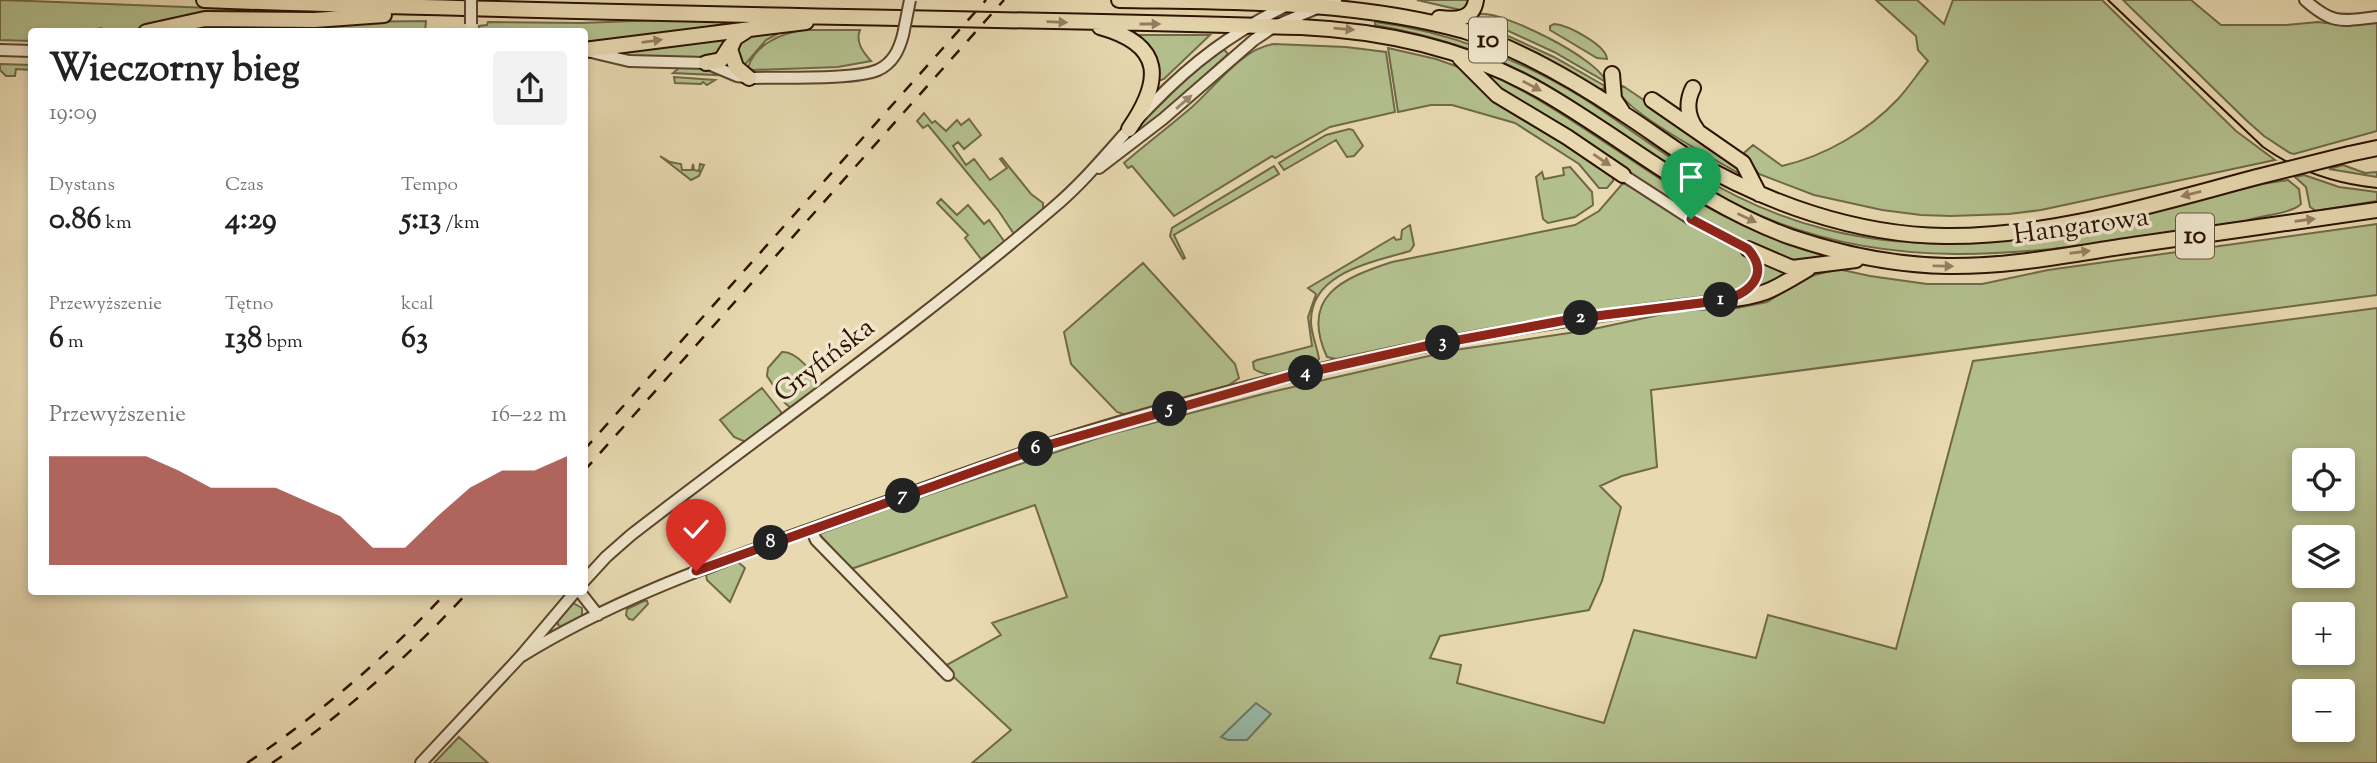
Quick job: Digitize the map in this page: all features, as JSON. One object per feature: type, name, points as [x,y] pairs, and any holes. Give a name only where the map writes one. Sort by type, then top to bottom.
[{"type":"main road","name":"10","points":[[204,0],[470,20],[842,17],[1276,26],[1362,31],[1400,37],[1487,64],[1538,89],[1667,174],[1740,215],[1794,237],[1875,259]]},
{"type":"main road","name":"10","points":[[1119,0],[1329,2],[1446,26],[1502,46],[1551,70],[1687,156],[1759,194]]},
{"type":"main road","points":[[1382,11],[1461,18],[1472,12],[1476,0]]},
{"type":"main road","points":[[588,50],[842,17]]},
{"type":"main road","points":[[164,28],[205,19],[470,20]]},
{"type":"main road","points":[[1082,23],[1123,35],[1139,47],[1148,60],[1152,73],[1151,89],[1129,129]]},
{"type":"main road","points":[[706,63],[721,60],[738,34],[754,28]]},
{"type":"main road","points":[[730,46],[730,56],[736,67],[749,78]]},
{"type":"main road","points":[[1447,50],[1464,60],[1497,95],[1623,175]]},
{"type":"main road","points":[[1612,74],[1614,99],[1622,113]]},
{"type":"main road","points":[[1693,88],[1688,99],[1689,111],[1698,131]]},
{"type":"main road","points":[[1652,100],[1743,163],[1759,194]]},
{"type":"main road","name":"Hangarowa","points":[[1759,194],[1814,214],[1881,230],[1933,236],[1990,234],[2080,221],[2377,148]]},
{"type":"main road","name":"Hangarowa","points":[[1875,259],[1950,266],[2012,262],[2377,210]]},
{"type":"main road","points":[[1748,249],[1792,268],[1812,267],[1833,261],[1875,259]]},
{"type":"main road","points":[[1725,300],[1752,298],[1768,293],[1812,267]]},
{"type":"street","points":[[588,52],[629,61],[706,63],[749,78],[855,74],[885,66],[893,58],[903,35],[910,0]]},
{"type":"street","points":[[2306,0],[2328,18],[2349,20],[2377,17]]},
{"type":"street","name":"Gryfińska","points":[[588,577],[631,535],[878,349],[1051,211],[1091,173],[1129,129],[1195,63],[1221,42],[1294,2]]},
{"type":"street","name":"Gryfińska","points":[[1091,173],[1116,158],[1239,51],[1276,26],[1329,2]]},
{"type":"street","points":[[0,50],[28,51]]},
{"type":"street","points":[[520,657],[544,642],[663,584],[1060,441],[1287,377],[1402,351],[1562,321],[1725,300],[1746,291],[1754,282],[1758,274],[1756,261],[1748,249],[1691,219],[1623,175]]},
{"type":"street","points":[[810,529],[817,540],[947,675]]},
{"type":"street","points":[[421,763],[520,657],[572,595]]},
{"type":"street","points":[[582,595],[598,615]]},
{"type":"green space","points":[[0,0],[342,13],[166,22],[143,28],[28,28],[28,41],[0,40]]},
{"type":"green space","points":[[1417,0],[1471,0],[1465,11]]},
{"type":"green space","points":[[1876,0],[1917,0],[1944,24],[1953,0],[2102,0],[2236,131],[2275,160],[2041,210],[1951,216],[1882,210],[1814,195],[1759,174],[1744,153],[1753,145],[1782,166],[1830,149],[1859,132],[1886,111],[1928,61],[1918,50],[1916,36]]},
{"type":"green space","points":[[2123,0],[2191,0],[2221,25],[2318,22],[2343,25],[2377,21],[2377,131],[2290,153],[2246,120]]},
{"type":"green space","points":[[1480,14],[1508,20],[1549,38],[1587,61],[1600,72],[1606,82],[1554,52],[1476,16]]},
{"type":"green space","points":[[1471,19],[1554,57],[1605,86],[1598,89],[1539,54],[1467,23]]},
{"type":"green space","points":[[659,20],[736,23],[588,44],[588,28],[479,28],[488,22]]},
{"type":"green space","points":[[426,21],[425,28],[178,28],[195,24]]},
{"type":"green space","points":[[1375,22],[1457,40],[1535,71],[1583,98],[1693,172],[1765,209],[1835,232],[1905,242],[1974,242],[2044,234],[2115,221],[2262,184],[2288,180],[2299,189],[2301,204],[2290,210],[2246,221],[2052,249],[1989,254],[1926,253],[1863,246],[1800,231],[1737,205],[1688,178],[1549,86],[1508,65],[1465,48],[1375,25]]},
{"type":"green space","points":[[1554,24],[1585,37],[1600,48],[1607,59],[1597,58],[1550,30],[1550,26]]},
{"type":"green space","points":[[804,30],[860,30],[859,43],[871,61],[838,67],[748,68],[756,53],[770,41]]},
{"type":"green space","points":[[783,31],[766,40],[742,68],[736,55],[739,40],[743,37]]},
{"type":"green space","points":[[728,35],[726,46],[711,59],[630,57],[612,53]]},
{"type":"green space","points":[[1131,35],[1210,35],[1164,79],[1156,82]]},
{"type":"green space","points":[[1274,44],[1346,47],[1386,52],[1395,112],[1330,127],[1275,158],[1272,156],[1174,216],[1132,166],[1128,168],[1124,163],[1192,107],[1240,61],[1262,47]]},
{"type":"green space","points":[[1222,47],[1228,54],[1161,115],[1124,145],[1122,143],[1195,70]]},
{"type":"green space","points":[[1388,48],[1436,59],[1464,69],[1614,175],[1613,181],[1607,188],[1599,188],[1579,164],[1515,123],[1452,105],[1431,105],[1398,112]]},
{"type":"green space","points":[[0,64],[28,65],[28,70],[16,69],[15,76],[6,76],[0,70]]},
{"type":"green space","points":[[680,67],[708,68],[716,75],[673,73]]},
{"type":"green space","points":[[1481,72],[1538,100],[1694,200],[1745,226],[1833,257],[1787,263],[1693,216],[1501,92]]},
{"type":"green space","points":[[674,77],[715,80],[707,85],[703,82],[675,83]]},
{"type":"green space","points":[[1623,86],[1734,161],[1742,175],[1674,136],[1636,110],[1619,90]]},
{"type":"green space","points":[[924,113],[932,123],[935,121],[946,131],[957,120],[961,125],[969,119],[981,135],[964,149],[958,142],[953,146],[966,165],[974,159],[990,180],[1007,168],[1000,159],[1002,158],[1031,194],[1043,203],[1043,210],[1014,234],[998,210],[928,125],[923,128],[917,121]]},
{"type":"green space","points":[[1353,130],[1363,146],[1354,156],[1347,157],[1336,140],[1284,170],[1279,163],[1326,135]]},
{"type":"green space","points":[[660,156],[681,164],[682,170],[692,170],[693,164],[694,170],[699,171],[700,164],[704,165],[699,176],[691,180]]},
{"type":"green space","points":[[2343,165],[2365,173],[2377,172],[2377,177],[2329,169]]},
{"type":"green space","points":[[1274,166],[1279,174],[1174,235],[1185,258],[1183,259],[1170,236],[1172,228]]},
{"type":"green space","points":[[1570,167],[1592,192],[1593,205],[1575,217],[1548,223],[1543,219],[1536,177],[1542,172],[1544,179],[1564,175],[1563,168]]},
{"type":"green space","points":[[2304,175],[2339,187],[2377,192],[2377,201],[2316,211],[2310,207],[2306,187],[2295,177]]},
{"type":"green space","points":[[1623,183],[1746,252],[1752,265],[1751,279],[1732,293],[1572,315],[1340,360],[1327,357],[1318,319],[1322,304],[1343,283],[1392,262],[1575,225],[1599,211]]},
{"type":"green space","points":[[941,199],[957,215],[968,205],[984,224],[989,220],[1004,244],[981,259],[965,238],[968,235],[937,203]]},
{"type":"green space","points":[[2377,224],[2377,295],[1651,390],[1657,467],[1622,476],[1600,486],[1621,507],[1602,581],[1589,610],[1440,636],[1430,658],[1461,665],[1457,683],[1604,723],[1634,630],[1756,658],[1768,615],[1896,649],[1973,361],[2377,308],[2377,763],[972,763],[1011,730],[943,667],[1001,635],[992,623],[1067,597],[1035,505],[851,569],[819,534],[1107,435],[1267,393],[1455,350],[1589,330],[1677,311],[1737,308],[1767,302],[1807,277],[1838,269],[1927,284],[1982,284],[2048,270]]},
{"type":"green space","points":[[1410,225],[1414,245],[1410,251],[1347,272],[1321,291],[1314,304],[1311,321],[1319,359],[1314,365],[1275,374],[1254,369],[1253,362],[1257,360],[1312,346],[1308,317],[1316,294],[1308,288],[1394,237],[1396,240],[1401,239],[1402,230]]},
{"type":"green space","points":[[1760,260],[1793,272],[1753,290]]},
{"type":"green space","points":[[1143,263],[1235,364],[1239,378],[1226,387],[1126,415],[1117,412],[1071,364],[1064,332]]},
{"type":"green space","points":[[782,352],[793,355],[805,364],[814,376],[817,388],[791,408],[767,376],[768,368]]},
{"type":"green space","points":[[762,388],[781,412],[781,419],[746,442],[734,437],[720,420]]},
{"type":"green space","points":[[738,562],[745,568],[730,602],[707,580],[706,575]]},
{"type":"green space","points":[[644,601],[648,604],[633,620],[629,619],[626,615],[627,609]]},
{"type":"green space","points":[[573,603],[582,608],[582,617],[562,627],[558,625],[558,621]]},
{"type":"green space","points":[[459,737],[488,763],[434,763]]},
{"type":"shaded area","points":[[1256,703],[1271,714],[1247,740],[1228,740],[1221,737]]},
{"type":"tram line","points":[[2108,0],[2263,147],[2289,163],[2317,175],[2377,188]]},
{"type":"railway","points":[[588,446],[986,0]]},
{"type":"railway","points":[[588,467],[1004,0]]},
{"type":"railway","points":[[247,763],[301,725],[352,683],[444,595]]},
{"type":"railway","points":[[272,763],[325,725],[375,683],[465,595]]},
{"type":"route","points":[[696,571],[1048,445],[1287,377],[1488,334],[1572,319],[1725,300],[1746,291],[1758,274],[1754,256],[1748,249],[1691,219]]}]
